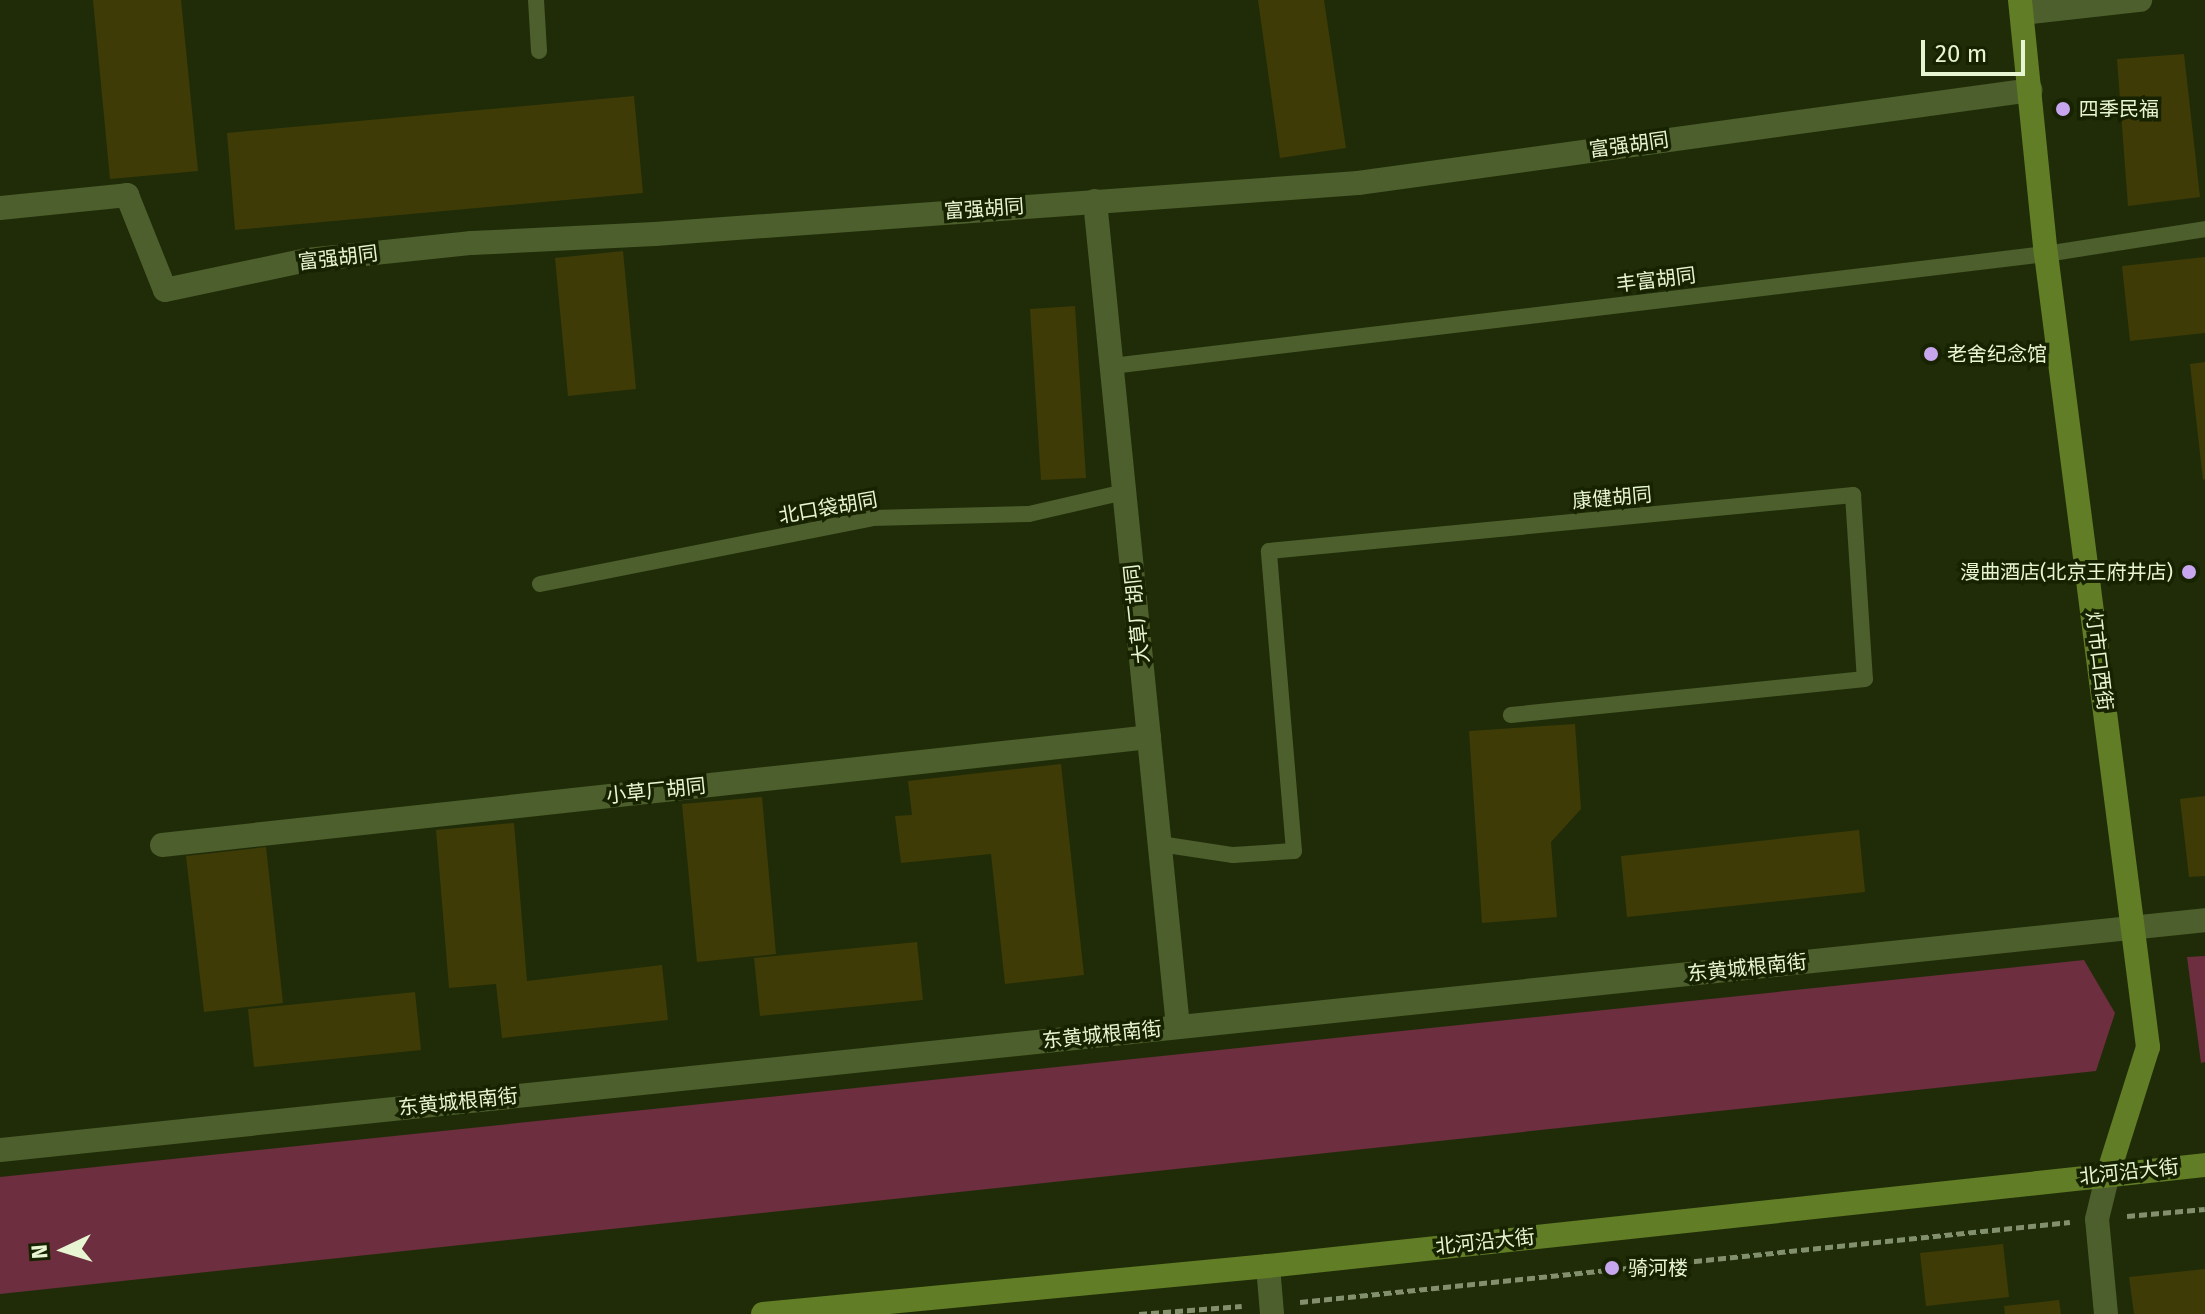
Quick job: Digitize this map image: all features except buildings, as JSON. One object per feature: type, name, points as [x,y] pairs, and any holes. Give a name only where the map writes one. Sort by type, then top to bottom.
[{"type":"main road","name":"灯市口西街","points":[[2021,6],[2046,254],[2148,1047],[2108,1174]]},
{"type":"main road","name":"北河沿大街","points":[[763,1314],[1268,1266],[2205,1165]]},
{"type":"street","points":[[2021,6],[2140,0]]},
{"type":"street","name":"富强胡同","points":[[0,208],[127,195],[165,290],[307,260],[472,243],[655,234],[1358,183],[2031,90]]},
{"type":"street","name":"大草厂胡同","points":[[1095,201],[1178,1027]]},
{"type":"street","name":"小草厂胡同","points":[[162,845],[1149,737]]},
{"type":"street","name":"东黄城根南街","points":[[0,1150],[2205,920]]},
{"type":"street","points":[[2106,1314],[2097,1219],[2108,1174]]},
{"type":"street","points":[[1268,1266],[1272,1309]]},
{"type":"lane","points":[[536,0],[539,51]]},
{"type":"lane","name":"丰富胡同","points":[[1112,366],[2046,254],[2205,229]]},
{"type":"lane","name":"北口袋胡同","points":[[540,584],[872,518],[1029,514],[1124,492]]},
{"type":"lane","name":"康健胡同","points":[[1160,844],[1233,855],[1294,851],[1269,551],[1853,495],[1865,679],[1511,715]]},
{"type":"path","points":[[1139,1314],[1272,1309],[2205,1209]]},
{"type":"shaded area","points":[[2205,956],[2205,1062],[2201,1063],[2187,957]]},
{"type":"shaded area","points":[[2084,960],[2115,1013],[2096,1071],[0,1294],[0,1177]]},
{"type":"place","name":"四季民福","points":[[2063,109]]},
{"type":"place","name":"老舍纪念馆","points":[[1931,354]]},
{"type":"place","name":"漫曲酒店(北京王府井店)","points":[[2189,572]]},
{"type":"place","name":"骑河楼","points":[[1612,1268]]}]
